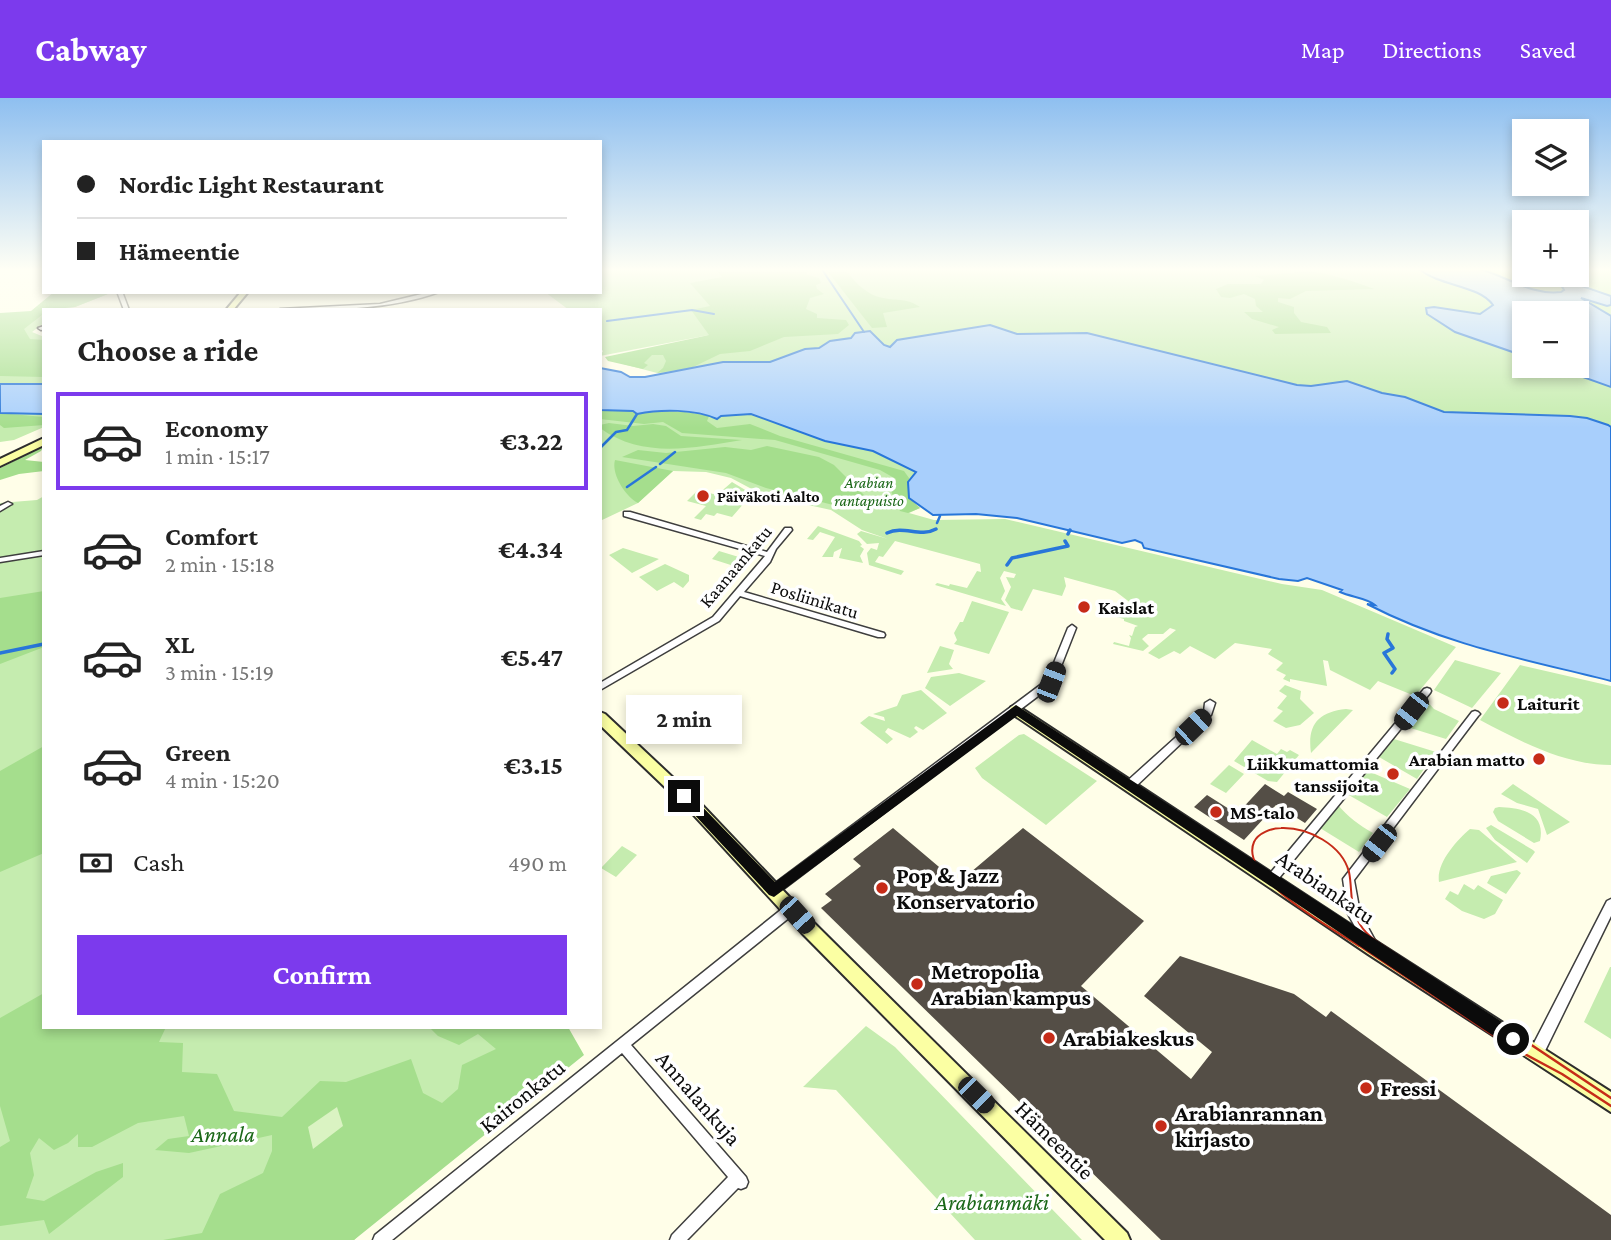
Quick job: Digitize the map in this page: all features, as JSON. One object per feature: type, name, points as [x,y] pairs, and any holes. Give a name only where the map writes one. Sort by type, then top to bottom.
[{"type":"main road","points":[[0,454],[42,434]]},
{"type":"main road","points":[[0,463],[42,441]]},
{"type":"main road","name":"Arabiankatu","points":[[1016,710],[1374,949],[1611,1103]]},
{"type":"main road","name":"Hämeentie","points":[[602,719],[696,808],[791,909],[1120,1240]]},
{"type":"street","points":[[0,509],[8,504]]},
{"type":"street","points":[[627,514],[769,555]]},
{"type":"street","name":"Kaanaankatu","points":[[602,686],[716,619],[740,593],[788,530]]},
{"type":"street","points":[[0,560],[42,553]]},
{"type":"street","name":"Posliinikatu","points":[[740,593],[881,635]]},
{"type":"street","points":[[774,890],[1051,682],[1072,628]]},
{"type":"street","points":[[1271,880],[1427,691]]},
{"type":"street","points":[[1129,786],[1208,713],[1210,703]]},
{"type":"street","points":[[1374,949],[1354,914],[1348,879],[1475,714]]},
{"type":"street","points":[[1536,1054],[1611,904]]},
{"type":"street","name":"Kaironkatu","points":[[380,1240],[791,909]]},
{"type":"street","name":"Annalankuja","points":[[622,1044],[739,1180],[677,1240]]},
{"type":"green space","points":[[0,321],[42,321],[42,324],[32,332],[42,336],[42,384],[0,384]]},
{"type":"green space","points":[[0,321],[34,321],[24,329],[30,339],[42,340],[42,377],[0,376]]},
{"type":"green space","points":[[602,321],[1512,321],[1512,378],[1589,378],[1589,321],[1611,321],[1611,436],[1541,422],[835,356],[690,374],[657,373],[623,364],[709,335],[602,356]]},
{"type":"green space","points":[[699,321],[847,321],[849,325],[838,334],[784,337],[750,351],[720,354],[691,368],[657,373],[666,361],[663,355],[652,355],[644,363],[648,365],[643,369],[608,361],[605,357],[709,335]]},
{"type":"green space","points":[[867,321],[885,321],[887,327],[872,328]]},
{"type":"green space","points":[[1260,321],[1300,321],[1327,327],[1331,333],[1275,334],[1272,330],[1279,327]]},
{"type":"green space","name":"Arabian rantapuisto","points":[[602,410],[637,414],[665,411],[709,416],[746,412],[787,414],[922,471],[908,482],[909,498],[920,508],[909,513],[934,520],[1005,519],[1282,584],[1322,590],[1456,647],[1415,696],[1378,681],[1370,690],[1330,670],[1328,661],[1323,660],[1327,686],[1290,679],[1290,682],[1283,679],[1286,675],[1276,670],[1283,663],[1268,654],[1272,649],[1235,643],[1215,659],[1190,646],[1180,654],[1174,651],[1159,659],[1148,653],[1176,630],[1170,628],[1163,634],[1148,634],[1142,639],[1149,646],[1143,651],[1113,644],[1114,642],[1129,646],[1129,635],[1132,636],[1138,626],[1113,616],[1114,613],[1144,613],[1115,591],[1064,577],[1066,586],[1062,596],[1033,589],[1022,611],[1011,608],[1005,600],[1011,587],[1006,577],[1014,578],[1016,574],[1004,571],[1000,578],[1005,591],[1001,599],[1006,606],[935,585],[950,584],[967,588],[977,571],[981,572],[980,564],[895,541],[883,557],[879,556],[875,562],[904,571],[901,575],[869,565],[867,553],[871,548],[877,550],[879,543],[867,544],[857,534],[861,531],[888,539],[862,530],[831,510],[763,495],[731,478],[706,472],[673,471],[638,503],[602,520]]},
{"type":"green space","points":[[602,410],[633,411],[637,414],[664,411],[691,413],[709,416],[707,421],[717,428],[750,424],[780,436],[904,471],[909,478],[909,498],[920,508],[908,513],[900,511],[891,491],[896,479],[880,470],[775,440],[682,433],[663,422],[644,424],[602,419]]},
{"type":"green space","points":[[0,413],[42,414],[42,428],[14,440],[0,442]]},
{"type":"green space","points":[[0,413],[42,417],[42,425],[4,428],[0,425]]},
{"type":"green space","points":[[653,424],[666,426],[681,436],[742,440],[687,448],[650,448],[616,438],[602,429],[602,425]]},
{"type":"green space","points":[[767,446],[819,457],[834,465],[873,504],[849,509],[766,488],[726,473],[622,457],[638,450],[666,453],[725,447],[751,450]]},
{"type":"green space","points":[[42,447],[41,451],[25,460],[42,462],[42,471],[0,480],[0,468]]},
{"type":"green space","points":[[615,460],[673,471],[638,503],[620,484],[615,472]]},
{"type":"green space","points":[[732,482],[752,494],[732,517],[717,513],[714,516],[706,514],[701,520],[694,518],[706,506],[687,501],[698,490],[717,495]]},
{"type":"green space","points":[[42,497],[42,551],[0,558],[0,503],[37,500]]},
{"type":"green space","points":[[818,526],[859,541],[864,549],[860,556],[863,563],[839,558],[842,548],[834,552],[833,557],[822,557],[835,537],[820,532],[813,540],[807,539]]},
{"type":"green space","points":[[623,548],[659,559],[632,573],[609,555]]},
{"type":"green space","points":[[719,551],[752,561],[731,583],[725,581],[737,567],[712,559]]},
{"type":"green space","name":"Annala","points":[[42,556],[42,1029],[566,1029],[354,1240],[0,1240],[0,563]]},
{"type":"green space","points":[[665,564],[689,575],[689,581],[683,588],[674,582],[657,591],[639,577]]},
{"type":"green space","points":[[42,591],[42,648],[0,664],[0,598]]},
{"type":"green space","points":[[972,601],[1009,612],[989,654],[954,644],[957,640],[954,633],[960,622],[963,622]]},
{"type":"green space","points":[[940,646],[954,650],[949,664],[953,669],[927,673]]},
{"type":"green space","points":[[1455,660],[1501,673],[1472,708],[1434,690]]},
{"type":"green space","points":[[1520,665],[1611,686],[1611,765],[1559,756],[1480,720]]},
{"type":"green space","points":[[959,673],[986,681],[950,706],[925,688],[931,677]]},
{"type":"green space","points":[[1285,685],[1301,691],[1300,699],[1314,713],[1300,725],[1286,728],[1273,721],[1283,711],[1277,708],[1287,696],[1279,691]]},
{"type":"green space","points":[[921,690],[947,713],[923,730],[916,726],[914,728],[918,732],[910,738],[888,728],[885,732],[893,739],[887,744],[860,723],[869,716],[885,721],[884,717],[873,714],[897,706],[902,695]]},
{"type":"green space","points":[[1426,700],[1434,709],[1459,721],[1446,739],[1404,726]]},
{"type":"green space","points":[[1353,710],[1311,753],[1311,735],[1316,722],[1328,713]]},
{"type":"green space","points":[[1024,734],[1097,781],[1046,825],[982,778],[975,768]]},
{"type":"green space","points":[[1394,739],[1436,752],[1417,779],[1379,757]]},
{"type":"green space","points":[[1252,740],[1277,754],[1281,749],[1299,755],[1277,782],[1268,781],[1234,761]]},
{"type":"green space","points":[[42,747],[42,854],[0,872],[0,771]]},
{"type":"green space","points":[[1229,765],[1244,774],[1226,793],[1210,784]]},
{"type":"green space","points":[[1368,771],[1410,789],[1387,817],[1347,794]]},
{"type":"green space","points":[[1513,784],[1570,822],[1547,835],[1538,809],[1517,803],[1501,794]]},
{"type":"green space","points":[[1338,805],[1373,833],[1359,852],[1320,828]]},
{"type":"green space","points":[[1499,807],[1523,811],[1535,818],[1541,831],[1540,841],[1534,843],[1498,821],[1493,812]]},
{"type":"green space","points":[[1491,825],[1535,852],[1527,863],[1495,840],[1486,828]]},
{"type":"green space","points":[[1470,829],[1479,830],[1517,862],[1439,882],[1444,860]]},
{"type":"green space","points":[[622,846],[637,855],[616,877],[602,867]]},
{"type":"green space","points":[[1517,870],[1521,873],[1506,894],[1487,883],[1491,876]]},
{"type":"green space","points":[[1464,884],[1474,890],[1478,885],[1503,900],[1495,914],[1484,919],[1462,911],[1445,899],[1450,891],[1458,895]]},
{"type":"green space","points":[[1611,967],[1611,1039],[1584,1022]]},
{"type":"green space","points":[[42,994],[42,1029],[165,1029],[159,1042],[183,1043],[182,1072],[217,1074],[234,1111],[282,1117],[320,1081],[346,1082],[411,1059],[423,1093],[442,1103],[458,1089],[462,1065],[496,1049],[478,1034],[459,1045],[438,1036],[431,1029],[569,1029],[584,1055],[354,1240],[163,1240],[202,1233],[220,1194],[263,1173],[272,1151],[272,1135],[189,1153],[155,1150],[168,1139],[189,1136],[184,1116],[138,1123],[92,1147],[78,1147],[78,1134],[54,1150],[39,1138],[30,1153],[34,1175],[26,1198],[44,1201],[96,1172],[123,1163],[123,1177],[49,1234],[44,1220],[0,1226],[0,1147],[10,1141],[0,1106],[0,1018]]},
{"type":"green space","name":"Arabianmäki","points":[[866,1026],[895,1047],[1082,1240],[975,1240],[836,1090],[803,1087]]},
{"type":"green space","points":[[337,1107],[343,1126],[313,1149],[308,1127]]},
{"type":"water","points":[[1438,321],[1512,321],[1512,352],[1455,332]]},
{"type":"water","points":[[1589,321],[1611,321],[1611,387],[1586,378],[1589,378]]},
{"type":"water","points":[[990,325],[1017,334],[1087,333],[1297,385],[1311,386],[1347,381],[1382,393],[1405,397],[1444,412],[1570,416],[1608,425],[1611,427],[1611,681],[1517,658],[1427,631],[1367,604],[1375,605],[1368,601],[1307,578],[1298,581],[1279,579],[1144,548],[1142,543],[1135,540],[1122,543],[1017,518],[976,514],[933,515],[909,498],[908,482],[916,472],[873,451],[825,441],[751,414],[721,416],[717,419],[699,413],[678,411],[637,414],[633,411],[602,410],[602,368],[621,372],[630,377],[645,377],[723,362],[770,362],[805,349],[819,348],[830,341],[851,338],[855,333],[870,331],[884,345],[890,347],[897,340]]},
{"type":"water","points":[[0,384],[42,384],[42,414],[0,413]]},
{"type":"building","name":"MS-talo","points":[[1265,784],[1284,796],[1288,792],[1317,809],[1305,823],[1276,805],[1244,840],[1194,807],[1207,795],[1237,814]]},
{"type":"building","name":"Arabiakeskus","points":[[893,828],[958,883],[1023,828],[1144,921],[1081,986],[1191,1079],[1212,1052],[1144,996],[1180,956],[1294,994],[1326,1017],[1331,1011],[1611,1215],[1611,1240],[1161,1240],[821,908],[832,900],[825,894],[861,866],[853,859]]},
{"type":"waterway","points":[[857,321],[864,332]]},
{"type":"waterway","points":[[602,446],[616,432],[627,430],[637,414]]},
{"type":"waterway","points":[[660,464],[675,452]]},
{"type":"waterway","points":[[627,487],[656,467]]},
{"type":"waterway","points":[[937,523],[940,516]]},
{"type":"waterway","points":[[887,533],[936,529]]},
{"type":"waterway","points":[[1068,534],[1070,530]]},
{"type":"waterway","points":[[1007,565],[1012,558],[1068,546],[1065,541]]},
{"type":"waterway","points":[[1388,634],[1387,639],[1393,648],[1384,653],[1395,669],[1392,673]]},
{"type":"waterway","points":[[0,653],[42,644]]},
{"type":"tram line","points":[[1359,946],[1291,901],[1260,871],[1253,856],[1254,842],[1259,836],[1274,829],[1291,828],[1313,834],[1332,846],[1345,862],[1349,872],[1352,904],[1366,933],[1611,1098]]},
{"type":"tram line","points":[[1357,944],[1508,1045],[1562,1074],[1611,1106]]},
{"type":"place","name":"Päiväkoti Aalto","points":[[703,496]]},
{"type":"place","name":"Kaislat","points":[[1084,607]]},
{"type":"place","name":"Laiturit","points":[[1503,703]]},
{"type":"place","name":"Arabian matto","points":[[1539,759]]},
{"type":"place","name":"Liikkumattomia tanssijoita","points":[[1393,774]]},
{"type":"place","name":"MS-talo","points":[[1216,812]]},
{"type":"place","name":"Pop & Jazz Konservatorio","points":[[882,888]]},
{"type":"place","name":"Metropolia Arabian kampus","points":[[917,984]]},
{"type":"place","name":"Arabiakeskus","points":[[1049,1038]]},
{"type":"place","name":"Fressi","points":[[1366,1088]]},
{"type":"place","name":"Arabianrannan kirjasto","points":[[1161,1126]]},
{"type":"route","points":[[684,796],[774,890],[1016,710],[1513,1039]]}]
